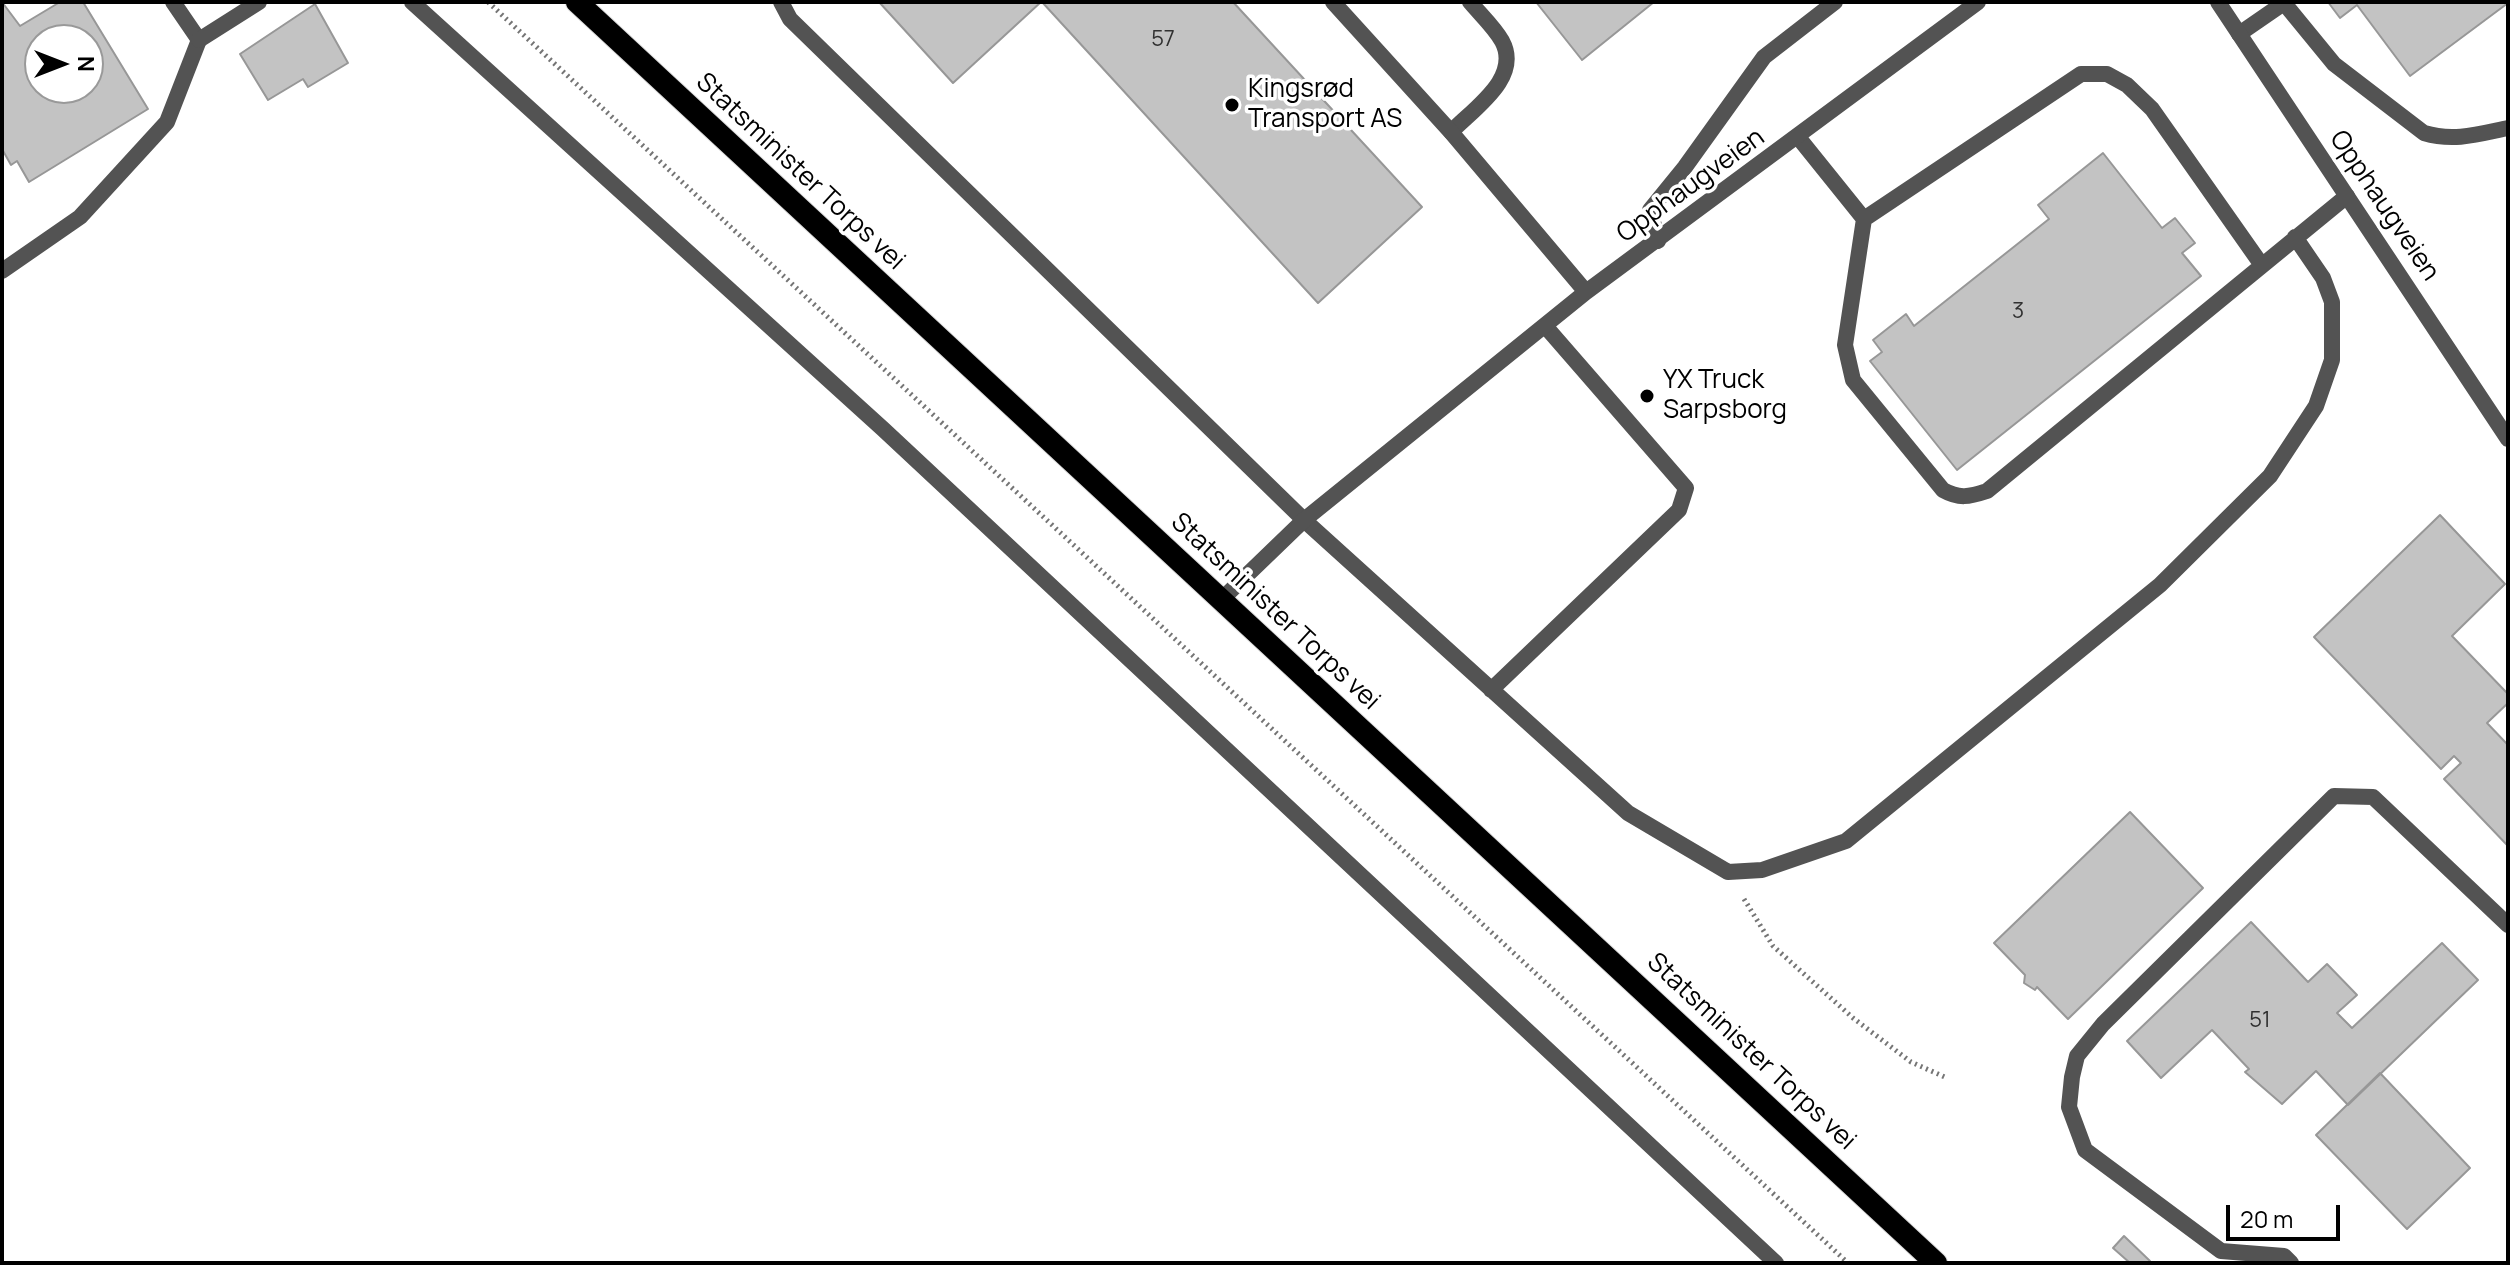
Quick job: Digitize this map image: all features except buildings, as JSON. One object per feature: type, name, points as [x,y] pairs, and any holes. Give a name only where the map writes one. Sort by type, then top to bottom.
[{"type":"highway","name":"Statsminister Torps vei","points":[[577,2],[1936,1263]]},
{"type":"street","points":[[173,2],[199,40]]},
{"type":"street","points":[[2,271],[80,217],[167,122],[199,40],[259,2]]},
{"type":"street","points":[[412,2],[895,439],[1776,1263]]},
{"type":"street","points":[[781,2],[790,19],[1304,520],[1628,813],[1728,872],[1762,870],[1846,841],[2160,585],[2270,476],[2316,406],[2332,360],[2332,302],[2323,278],[2295,237]]},
{"type":"street","points":[[1333,2],[1451,132],[1586,292]]},
{"type":"street","points":[[1451,132],[1499,84],[1505,72],[1507,57],[1502,42],[1470,2]]},
{"type":"street","points":[[1658,241],[1650,210],[1764,57],[1835,2]]},
{"type":"street","name":"Opphaugveien","points":[[1220,601],[1304,520],[1586,292],[1978,2]]},
{"type":"street","name":"Opphaugveien","points":[[2218,2],[2508,439]]},
{"type":"street","points":[[2239,34],[2284,3],[2334,64],[2424,133],[2442,139],[2460,138],[2508,128]]},
{"type":"street","points":[[1864,219],[2081,74],[2107,74],[2127,85],[2152,109],[2261,264]]},
{"type":"street","points":[[1798,137],[1864,219],[1845,345],[1853,380],[1943,490],[1956,497],[1987,491],[2347,196]]},
{"type":"street","points":[[1491,690],[1679,510],[1686,488],[1546,327]]},
{"type":"street","points":[[2291,1263],[2284,1256],[2221,1251],[2085,1150],[2069,1107],[2077,1056],[2103,1024],[2334,796],[2373,797],[2508,925]]},
{"type":"path","points":[[488,2],[1848,1263]]},
{"type":"path","points":[[1728,872],[1773,946],[1853,1018],[1911,1062],[1947,1078]]},
{"type":"place","name":"Kingsrød Transport AS","points":[[1232,105]]},
{"type":"place","name":"YX Truck Sarpsborg","points":[[1647,396]]}]
